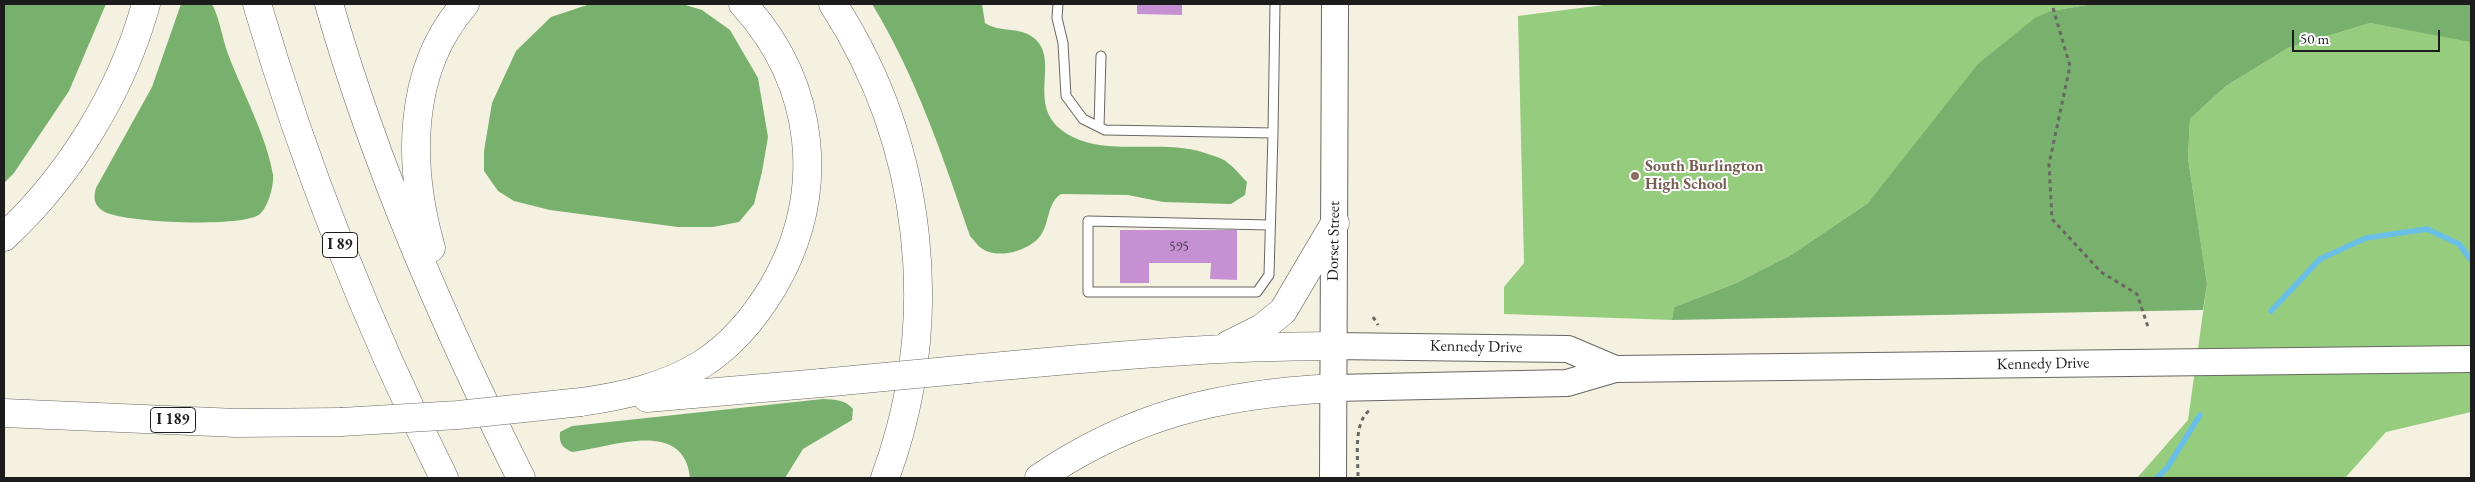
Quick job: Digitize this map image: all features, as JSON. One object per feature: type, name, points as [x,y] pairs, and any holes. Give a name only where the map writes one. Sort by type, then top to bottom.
[{"type":"highway","points":[[4,237],[47,191],[96,119],[123,67],[146,4]]},
{"type":"highway","name":"I 89","points":[[257,4],[299,135],[344,256],[392,369],[444,478]]},
{"type":"highway","points":[[329,4],[351,76],[399,207],[484,403],[521,478]]},
{"type":"highway","points":[[465,4],[445,31],[428,68],[418,109],[416,180],[431,249],[484,403]]},
{"type":"highway","points":[[581,402],[627,394],[672,380],[718,353],[733,340],[758,311],[778,279],[793,246],[803,211],[808,176],[807,139],[796,92],[785,64],[764,30],[743,4]]},
{"type":"highway","points":[[833,4],[863,54],[888,114],[908,184],[916,235],[918,309],[914,357],[902,424],[885,478]]},
{"type":"highway","points":[[1205,351],[1239,340],[1272,321],[1289,302],[1335,223]]},
{"type":"highway","points":[[581,402],[678,396],[969,369],[1205,351],[1333,346]]},
{"type":"highway","points":[[1039,478],[1095,444],[1169,413],[1252,395],[1334,388]]},
{"type":"highway","name":"I 189","points":[[4,414],[237,423],[341,422],[458,415],[581,402]]},
{"type":"main road","name":"Dorset Street","points":[[1333,478],[1334,4]]},
{"type":"main road","name":"Kennedy Drive","points":[[1333,346],[1568,349],[1615,369]]},
{"type":"main road","name":"Kennedy Drive","points":[[1334,388],[1567,383],[1615,369],[2471,359]]},
{"type":"lane","points":[[1058,4],[1057,18],[1063,42],[1066,96],[1083,119],[1105,130],[1273,133]]},
{"type":"lane","points":[[1270,224],[1088,222],[1088,292],[1257,292],[1269,275],[1275,4]]},
{"type":"lane","points":[[1099,127],[1101,56]]},
{"type":"path","points":[[2053,8],[2070,66],[2049,164],[2052,219],[2102,272],[2137,294],[2148,330]]},
{"type":"path","points":[[1358,478],[1360,429],[1366,412],[1372,408]]},
{"type":"green space","points":[[4,4],[106,4],[69,91],[14,173],[4,183]]},
{"type":"green space","points":[[181,4],[212,4],[228,54],[254,114],[270,160],[273,180],[268,201],[260,214],[250,218],[208,222],[157,221],[114,215],[103,211],[95,201],[96,188],[152,87]]},
{"type":"green space","points":[[590,4],[682,4],[702,10],[730,30],[758,78],[768,137],[754,204],[739,222],[713,227],[678,227],[550,210],[514,201],[498,191],[484,171],[484,151],[492,103],[516,51],[551,17]]},
{"type":"green space","points":[[872,4],[982,4],[985,23],[997,28],[1028,34],[1042,48],[1045,60],[1045,101],[1049,114],[1057,126],[1073,137],[1089,143],[1123,147],[1177,147],[1218,157],[1231,165],[1247,182],[1245,195],[1231,204],[1163,202],[1128,195],[1061,194],[1053,202],[1044,230],[1036,241],[1013,252],[988,252],[980,247],[970,236],[939,147],[915,88],[888,31]]},
{"type":"green space","name":"South Burlington High School","points":[[1611,4],[2092,4],[2051,11],[1913,149],[1868,203],[1791,255],[1734,284],[1674,307],[1672,320],[1504,314],[1504,287],[1524,263],[1518,16]]},
{"type":"green space","points":[[2092,4],[2471,4],[2471,42],[2370,23],[2288,48],[2226,86],[2190,119],[2188,158],[2207,284],[2203,310],[1672,320],[1674,307],[1734,284],[1791,255],[1868,203],[1978,64],[2035,18],[2051,11]]},
{"type":"green space","points":[[2370,23],[2471,41],[2471,412],[2386,432],[2345,478],[2137,478],[2188,420],[2207,284],[2188,158],[2190,119],[2226,86],[2288,48]]},
{"type":"green space","points":[[823,399],[846,403],[853,409],[852,420],[803,449],[785,478],[690,478],[685,459],[674,448],[660,442],[624,442],[572,452],[564,447],[560,439],[560,432],[572,426]]},
{"type":"building","points":[[1137,4],[1182,4],[1182,15],[1137,14]]},
{"type":"building","points":[[1120,230],[1237,230],[1237,280],[1210,279],[1211,263],[1149,263],[1149,283],[1120,283]]},
{"type":"waterway","points":[[2271,311],[2320,259],[2366,238],[2427,229],[2459,244],[2471,260]]},
{"type":"waterway","points":[[2157,478],[2167,468],[2200,415]]},
{"type":"place","name":"South Burlington High School","points":[[1635,176]]}]
